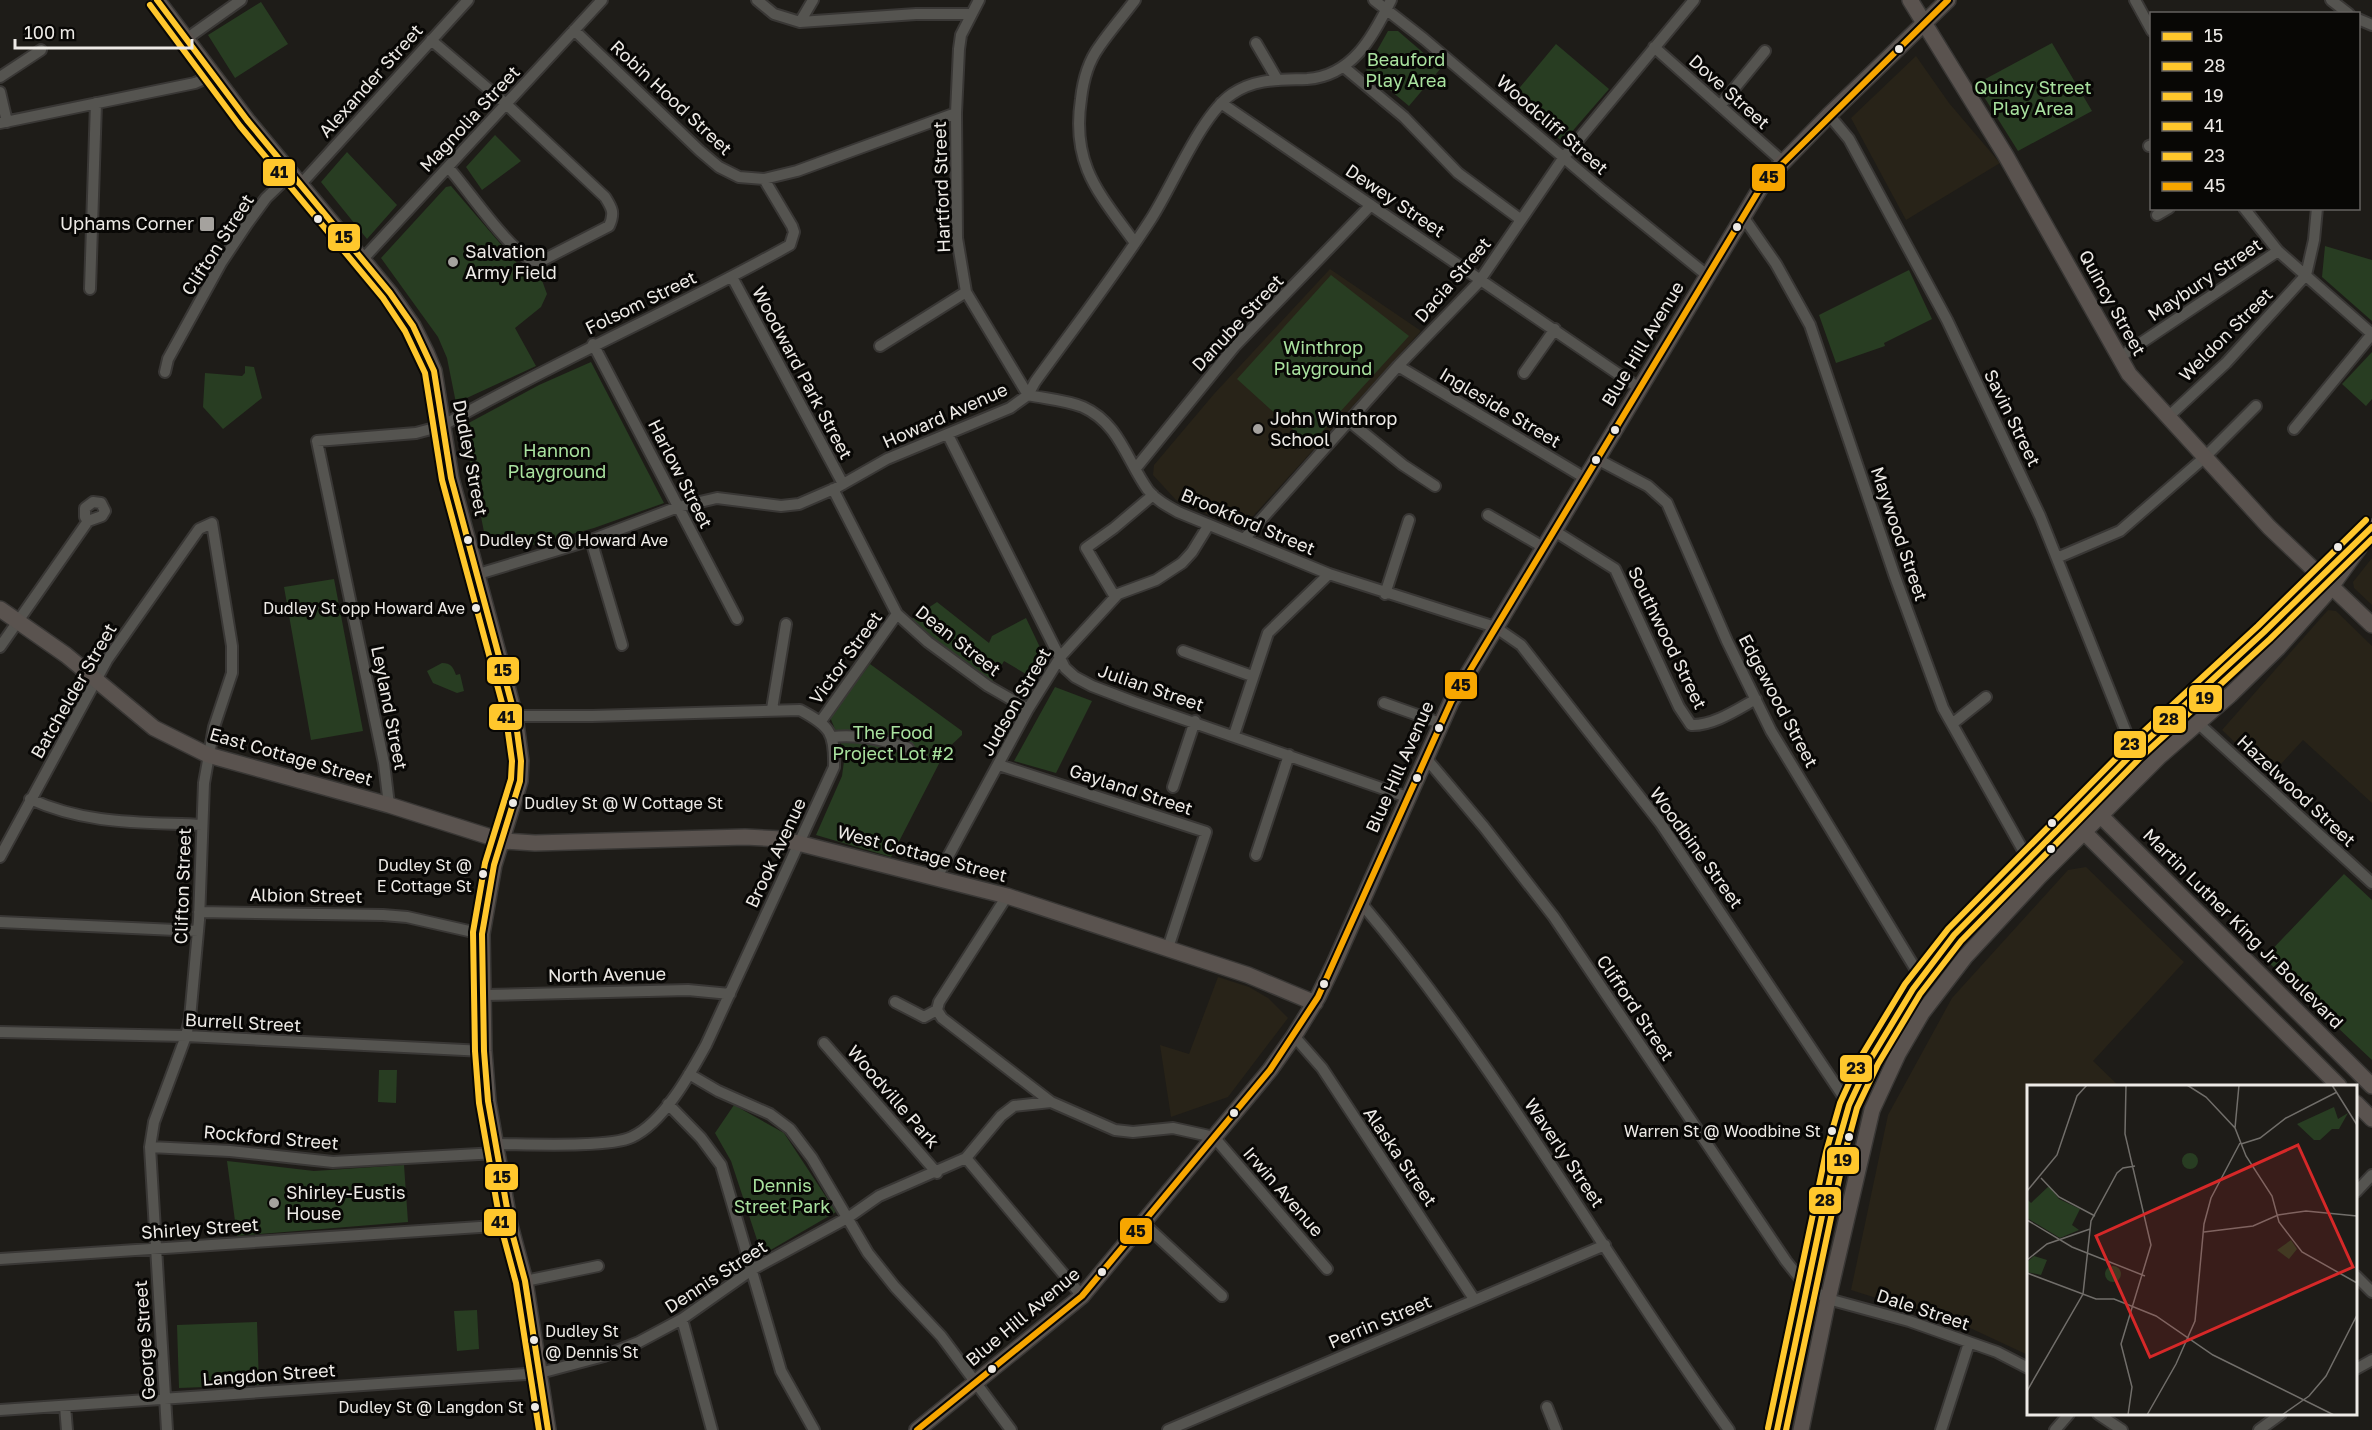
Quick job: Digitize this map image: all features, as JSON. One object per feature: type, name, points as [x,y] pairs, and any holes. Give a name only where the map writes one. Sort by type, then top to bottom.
[{"type":"main road","name":"Dudley Street","points":[[157,0],[213,75],[413,326],[434,371],[451,478],[515,716],[521,760],[520,781],[488,894],[482,934],[485,995],[484,1050],[488,1101],[510,1225],[525,1281],[548,1430]]},
{"type":"main road","name":"Quincy Street","points":[[1910,0],[2001,147],[2133,379],[2270,527],[2372,625]]},
{"type":"main road","name":"Blue Hill Avenue","points":[[917,1430],[1082,1296],[1270,1070],[1315,1003],[1440,723],[1553,530],[1764,182],[1782,161],[1948,0]]},
{"type":"main road","points":[[1777,1430],[1835,1154],[1849,1106],[1869,1060],[1921,978],[1954,935],[2134,752],[2372,528]]},
{"type":"main road","points":[[1801,1430],[1828,1299],[1872,1110],[1898,1054],[1938,991],[1965,957],[2160,756],[2255,672],[2332,586],[2372,528]]},
{"type":"main road","name":"East Cottage Street","points":[[0,609],[66,655],[154,728],[208,755],[503,841]]},
{"type":"main road","name":"Martin Luther King Jr Boulevard","points":[[2086,801],[2372,1086]]},
{"type":"main road","points":[[2070,817],[2338,1085]]},
{"type":"main road","name":"West Cottage Street","points":[[503,841],[535,843],[745,837],[798,842],[1007,896],[1249,975],[1315,1003]]},
{"type":"main road","points":[[2357,1105],[2372,1119]]},
{"type":"street","points":[[186,39],[241,0]]},
{"type":"street","name":"Alexander Street","points":[[296,180],[468,0]]},
{"type":"street","name":"Magnolia Street","points":[[362,260],[602,0]]},
{"type":"street","points":[[757,0],[774,14],[800,22],[916,14],[970,14]]},
{"type":"street","points":[[800,22],[813,0]]},
{"type":"street","name":"Hartford Street","points":[[979,0],[970,14],[959,49],[956,113],[957,238],[966,292],[1028,395]]},
{"type":"street","points":[[1135,0],[1098,48],[1089,66],[1078,118],[1078,140],[1088,175],[1135,243]]},
{"type":"street","name":"Woodcliff Street","points":[[1374,0],[1389,5],[1564,157],[1708,276]]},
{"type":"street","name":"Dacia Street","points":[[1244,539],[1398,366],[1480,279],[1564,157],[1694,0]]},
{"type":"street","points":[[2135,0],[2150,29]]},
{"type":"street","points":[[1389,5],[1357,57],[1345,68],[1404,117],[1458,172],[1520,219]]},
{"type":"street","name":"Robin Hood Street","points":[[574,30],[719,167],[739,177],[764,179],[797,171],[956,113]]},
{"type":"street","points":[[431,40],[506,104],[605,197],[613,209],[613,217],[609,225],[541,261],[533,261],[526,257],[506,236],[448,167]]},
{"type":"street","points":[[1256,43],[1277,79]]},
{"type":"street","name":"Dove Street","points":[[1654,47],[1782,161]]},
{"type":"street","points":[[0,77],[41,50]]},
{"type":"street","points":[[1720,106],[1765,51]]},
{"type":"street","name":"Howard Avenue","points":[[476,575],[591,540],[678,507],[717,498],[781,506],[800,504],[838,487],[887,459],[1010,408],[1028,395],[1135,243],[1221,103],[1249,85],[1277,79],[1321,77],[1345,68]]},
{"type":"street","points":[[0,92],[3,122],[195,83],[213,75]]},
{"type":"street","points":[[90,289],[96,103]]},
{"type":"street","name":"Dewey Street","points":[[1221,103],[1639,387]]},
{"type":"street","name":"Savin Street","points":[[1829,115],[1849,139],[1947,320],[2059,557],[2134,752]]},
{"type":"street","name":"Folsom Street","points":[[317,441],[416,434],[442,426],[593,344],[732,277],[790,245],[793,239],[792,226],[764,179]]},
{"type":"street","name":"Clifton Street","points":[[165,372],[168,359],[221,263],[266,198],[296,180]]},
{"type":"street","name":"Danube Street","points":[[1136,468],[1234,347],[1371,205]]},
{"type":"street","points":[[2157,215],[2166,210]]},
{"type":"street","points":[[2246,210],[2278,251],[2372,334],[2294,429]]},
{"type":"street","points":[[2306,275],[2314,240],[2317,210]]},
{"type":"street","name":"Maywood Street","points":[[1744,218],[1776,264],[1810,325],[1932,681],[1952,724],[2028,859]]},
{"type":"street","name":"Maybury Street","points":[[2120,357],[2278,251]]},
{"type":"street","name":"Weldon Street","points":[[2168,417],[2226,363],[2306,275]]},
{"type":"street","name":"Woodward Park Street","points":[[732,277],[838,487]]},
{"type":"street","points":[[880,346],[966,292]]},
{"type":"street","points":[[1524,373],[1556,329]]},
{"type":"street","name":"Harlow Street","points":[[593,344],[736,619]]},
{"type":"street","name":"Ingleside Street","points":[[1398,366],[1585,478]]},
{"type":"street","name":"Brookford Street","points":[[1028,395],[1067,401],[1085,408],[1103,420],[1113,431],[1153,495],[1170,508],[1208,526],[1329,574],[1385,594],[1495,627]]},
{"type":"street","points":[[2059,557],[2105,540],[2120,531],[2205,457],[2256,406]]},
{"type":"street","points":[[1349,421],[1403,465],[1435,486]]},
{"type":"street","name":"Julian Street","points":[[948,435],[1061,656],[1065,668],[1083,682],[1134,702],[1195,721],[1407,797]]},
{"type":"street","name":"Leyland Street","points":[[317,441],[381,752],[389,806]]},
{"type":"street","name":"Edgewood Street","points":[[1597,459],[1648,486],[1667,503],[1771,731],[1921,978]]},
{"type":"street","name":"Dean Street","points":[[838,487],[897,614],[928,642],[988,686],[1028,709]]},
{"type":"street","points":[[1115,597],[1086,548],[1153,495]]},
{"type":"street","points":[[1488,515],[1543,547]]},
{"type":"street","points":[[1385,594],[1408,520]]},
{"type":"street","points":[[0,647],[88,521]]},
{"type":"street","name":"Clifton Street","points":[[156,1249],[150,1147],[154,1122],[186,1036],[194,993],[202,825],[208,755],[232,673],[233,660],[212,523]]},
{"type":"street","name":"Batchelder Street","points":[[0,857],[95,681],[199,529],[212,523]]},
{"type":"street","name":"Judson Street","points":[[937,877],[1028,709],[1061,656],[1115,597],[1171,573],[1192,552],[1208,526]]},
{"type":"street","name":"Southwood Street","points":[[1553,530],[1615,569],[1679,707],[1691,725],[1728,714],[1756,699]]},
{"type":"street","points":[[591,540],[622,645]]},
{"type":"street","points":[[1234,735],[1268,633],[1329,574]]},
{"type":"street","name":"Victor Street","points":[[821,721],[897,614]]},
{"type":"street","points":[[772,709],[786,624]]},
{"type":"street","name":"Woodbine Street","points":[[1495,627],[1521,645],[1661,824],[1849,1106]]},
{"type":"street","points":[[1183,651],[1252,676]]},
{"type":"street","points":[[1952,724],[1986,698]]},
{"type":"street","points":[[1384,703],[1440,723]]},
{"type":"street","points":[[515,716],[800,710],[821,721],[832,737],[866,738],[908,748]]},
{"type":"street","points":[[1173,788],[1195,721]]},
{"type":"street","name":"Hazelwood Street","points":[[2198,723],[2372,883]]},
{"type":"street","name":"Brook Avenue","points":[[496,1148],[621,1141],[641,1132],[668,1104],[689,1074],[730,994],[834,767],[832,737]]},
{"type":"street","points":[[1256,855],[1289,754]]},
{"type":"street","name":"Clifford Street","points":[[1425,757],[1484,827],[1554,917],[1786,1261],[1806,1286]]},
{"type":"street","name":"Gayland Street","points":[[999,765],[1206,832],[1168,948]]},
{"type":"street","points":[[30,799],[69,815],[89,819],[202,825]]},
{"type":"street","points":[[1007,896],[939,1002],[937,1010],[942,1018],[1051,1102],[1115,1130],[1133,1132],[1173,1128],[1214,1137]]},
{"type":"street","name":"Waverly Street","points":[[1361,903],[1430,987],[1475,1050],[1729,1430]]},
{"type":"street","name":"Albion Street","points":[[199,912],[383,915],[407,917],[482,934]]},
{"type":"street","points":[[0,922],[198,931]]},
{"type":"street","name":"North Avenue","points":[[485,995],[688,990],[730,994]]},
{"type":"street","points":[[895,1002],[924,1017],[937,1010]]},
{"type":"street","name":"Burrell Street","points":[[0,1032],[186,1036],[484,1050]]},
{"type":"street","name":"Alaska Street","points":[[1294,1036],[1322,1068],[1474,1299]]},
{"type":"street","name":"Woodville Park","points":[[824,1043],[937,1173]]},
{"type":"street","points":[[689,1074],[718,1091],[778,1118],[812,1158],[849,1216],[868,1253],[895,1287],[941,1336],[1011,1430]]},
{"type":"street","name":"Dennis Street","points":[[540,1373],[604,1356],[639,1342],[682,1319],[753,1269],[849,1216],[879,1196],[937,1173],[966,1158],[1001,1116],[1014,1106],[1051,1102]]},
{"type":"street","points":[[668,1104],[701,1138],[722,1165],[781,1371],[814,1430]]},
{"type":"street","name":"Irwin Avenue","points":[[1214,1137],[1327,1269]]},
{"type":"street","name":"Rockford Street","points":[[150,1147],[230,1150],[333,1162],[496,1148]]},
{"type":"street","points":[[966,1158],[1082,1296]]},
{"type":"street","points":[[2357,1190],[2372,1175]]},
{"type":"street","points":[[1143,1223],[1222,1296]]},
{"type":"street","name":"Shirley Street","points":[[0,1259],[510,1225]]},
{"type":"street","name":"Perrin Street","points":[[1168,1430],[1605,1245]]},
{"type":"street","name":"George Street","points":[[156,1249],[168,1430]]},
{"type":"street","points":[[525,1281],[598,1266]]},
{"type":"street","points":[[2357,1278],[2372,1292]]},
{"type":"street","name":"Dale Street","points":[[1806,1286],[1828,1299],[1910,1321],[2004,1354],[2027,1367]]},
{"type":"street","points":[[682,1319],[712,1430]]},
{"type":"street","points":[[1941,1430],[1969,1343]]},
{"type":"street","points":[[2357,1368],[2372,1360]]},
{"type":"street","name":"Langdon Street","points":[[0,1410],[540,1373]]},
{"type":"street","points":[[65,1406],[67,1430]]},
{"type":"street","points":[[1547,1407],[1556,1430]]},
{"type":"street","points":[[2055,1430],[2067,1415]]},
{"type":"street","points":[[2101,1415],[2122,1430]]},
{"type":"street","points":[[2259,1430],[2279,1415]]},
{"type":"shaded area","points":[[1916,56],[1949,103],[2000,163],[1906,220],[1851,118]]},
{"type":"shaded area","name":"John Winthrop School","points":[[1330,269],[1421,331],[1245,525],[1234,526],[1176,500],[1153,475],[1154,465],[1214,394]]},
{"type":"shaded area","points":[[2372,558],[2372,605],[2354,588],[2353,582]]},
{"type":"shaded area","points":[[2328,610],[2336,611],[2372,646],[2372,803],[2303,740],[2270,776],[2222,730]]},
{"type":"shaded area","points":[[2086,867],[2184,962],[2093,1061],[2118,1085],[2027,1085],[2027,1355],[1968,1327],[1851,1290],[1888,1115],[1952,998],[2068,870]]},
{"type":"shaded area","points":[[1218,977],[1249,987],[1268,998],[1288,1018],[1228,1097],[1171,1117],[1160,1045],[1189,1054]]},
{"type":"green space","points":[[261,2],[288,44],[235,78],[208,35]]},
{"type":"green space","name":"Beauford Play Area","points":[[1388,31],[1398,31],[1441,68],[1409,106],[1366,70]]},
{"type":"green space","name":"Quincy Street Play Area","points":[[2052,43],[2092,111],[2018,151],[1976,84]]},
{"type":"green space","points":[[1556,44],[1609,89],[1563,142],[1511,98]]},
{"type":"green space","points":[[495,135],[521,161],[482,190],[466,167]]},
{"type":"green space","points":[[347,152],[397,205],[367,239],[321,182]]},
{"type":"green space","name":"Salvation Army Field","points":[[451,186],[527,275],[540,275],[547,294],[541,307],[515,328],[536,366],[456,403],[447,358],[438,337],[381,258],[446,187]]},
{"type":"green space","points":[[2325,246],[2372,260],[2372,321],[2322,277]]},
{"type":"green space","points":[[1909,270],[1932,319],[1884,343],[1885,346],[1836,363],[1819,315]]},
{"type":"green space","name":"Winthrop Playground","points":[[1331,275],[1409,336],[1310,445],[1237,379]]},
{"type":"green space","points":[[2372,352],[2372,399],[2366,406],[2342,384]]},
{"type":"green space","name":"Hannon Playground","points":[[591,362],[664,503],[594,528],[521,548],[518,536],[486,542],[463,426],[539,385]]},
{"type":"green space","points":[[245,366],[254,367],[262,398],[223,429],[203,407],[205,373],[242,376],[245,373]]},
{"type":"green space","points":[[334,579],[363,731],[311,740],[284,587]]},
{"type":"green space","points":[[937,602],[989,643],[992,636],[1026,618],[1046,660],[1036,680],[1004,661],[992,682],[910,620]]},
{"type":"green space","points":[[442,663],[451,666],[456,675],[460,674],[464,691],[457,693],[433,683],[427,671]]},
{"type":"green space","name":"The Food Project Lot #2","points":[[870,664],[962,731],[962,735],[946,750],[891,857],[816,835],[842,776],[845,754],[830,717]]},
{"type":"green space","points":[[1055,687],[1092,701],[1056,773],[1014,761]]},
{"type":"green space","points":[[2344,874],[2372,900],[2372,1060],[2264,958]]},
{"type":"green space","points":[[379,1070],[397,1070],[396,1103],[378,1102]]},
{"type":"green space","name":"Dennis Street Park","points":[[734,1105],[784,1133],[836,1212],[762,1255],[731,1161],[715,1133]]},
{"type":"green space","points":[[227,1161],[314,1171],[404,1165],[408,1222],[237,1236]]},
{"type":"green space","points":[[477,1310],[479,1349],[457,1351],[454,1311]]},
{"type":"green space","points":[[257,1322],[259,1385],[179,1388],[177,1325]]},
{"type":"transit line","name":"15","points":[[157,0],[247,120],[390,293],[413,326],[434,371],[451,478],[515,716],[521,761],[520,781],[494,865],[482,934],[484,1051],[488,1101],[510,1225],[525,1281],[548,1430]]},
{"type":"transit line","name":"45","points":[[917,1430],[1082,1296],[1270,1070],[1318,997],[1451,702],[1764,182],[1948,0]]},
{"type":"transit line","name":"41","points":[[150,5],[240,126],[383,298],[405,331],[425,373],[442,480],[506,718],[512,761],[511,779],[485,863],[473,932],[475,1051],[479,1103],[501,1227],[516,1283],[539,1430]]},
{"type":"transit line","name":"23","points":[[1768,1428],[1826,1152],[1840,1103],[1862,1055],[1905,984],[1948,929],[2128,746],[2258,626],[2366,520]]},
{"type":"transit line","name":"28","points":[[1777,1430],[1835,1154],[1849,1105],[1870,1060],[1913,989],[1954,935],[2134,752],[2264,632],[2372,527]]},
{"type":"transit line","name":"19","points":[[1786,1430],[1844,1156],[1857,1108],[1878,1064],[1920,994],[1961,941],[2140,758],[2270,639],[2372,539]]},
{"type":"place","name":"Uphams Corner","points":[[207,224]]},
{"type":"place","name":"Salvation Army Field","points":[[453,262]]},
{"type":"place","name":"John Winthrop School","points":[[1258,429]]},
{"type":"place","name":"Dudley St @ Howard Ave","points":[[468,540]]},
{"type":"place","name":"Dudley St opp Howard Ave","points":[[476,608]]},
{"type":"place","name":"Dudley St @ W Cottage St","points":[[513,803]]},
{"type":"place","name":"Dudley St @ E Cottage St","points":[[483,874]]},
{"type":"place","name":"Warren St @ Woodbine St","points":[[1832,1131]]},
{"type":"place","name":"Shirley-Eustis House","points":[[274,1203]]},
{"type":"place","name":"Dudley St @ Dennis St","points":[[534,1340]]},
{"type":"place","name":"Dudley St @ Langdon St","points":[[535,1407]]}]
